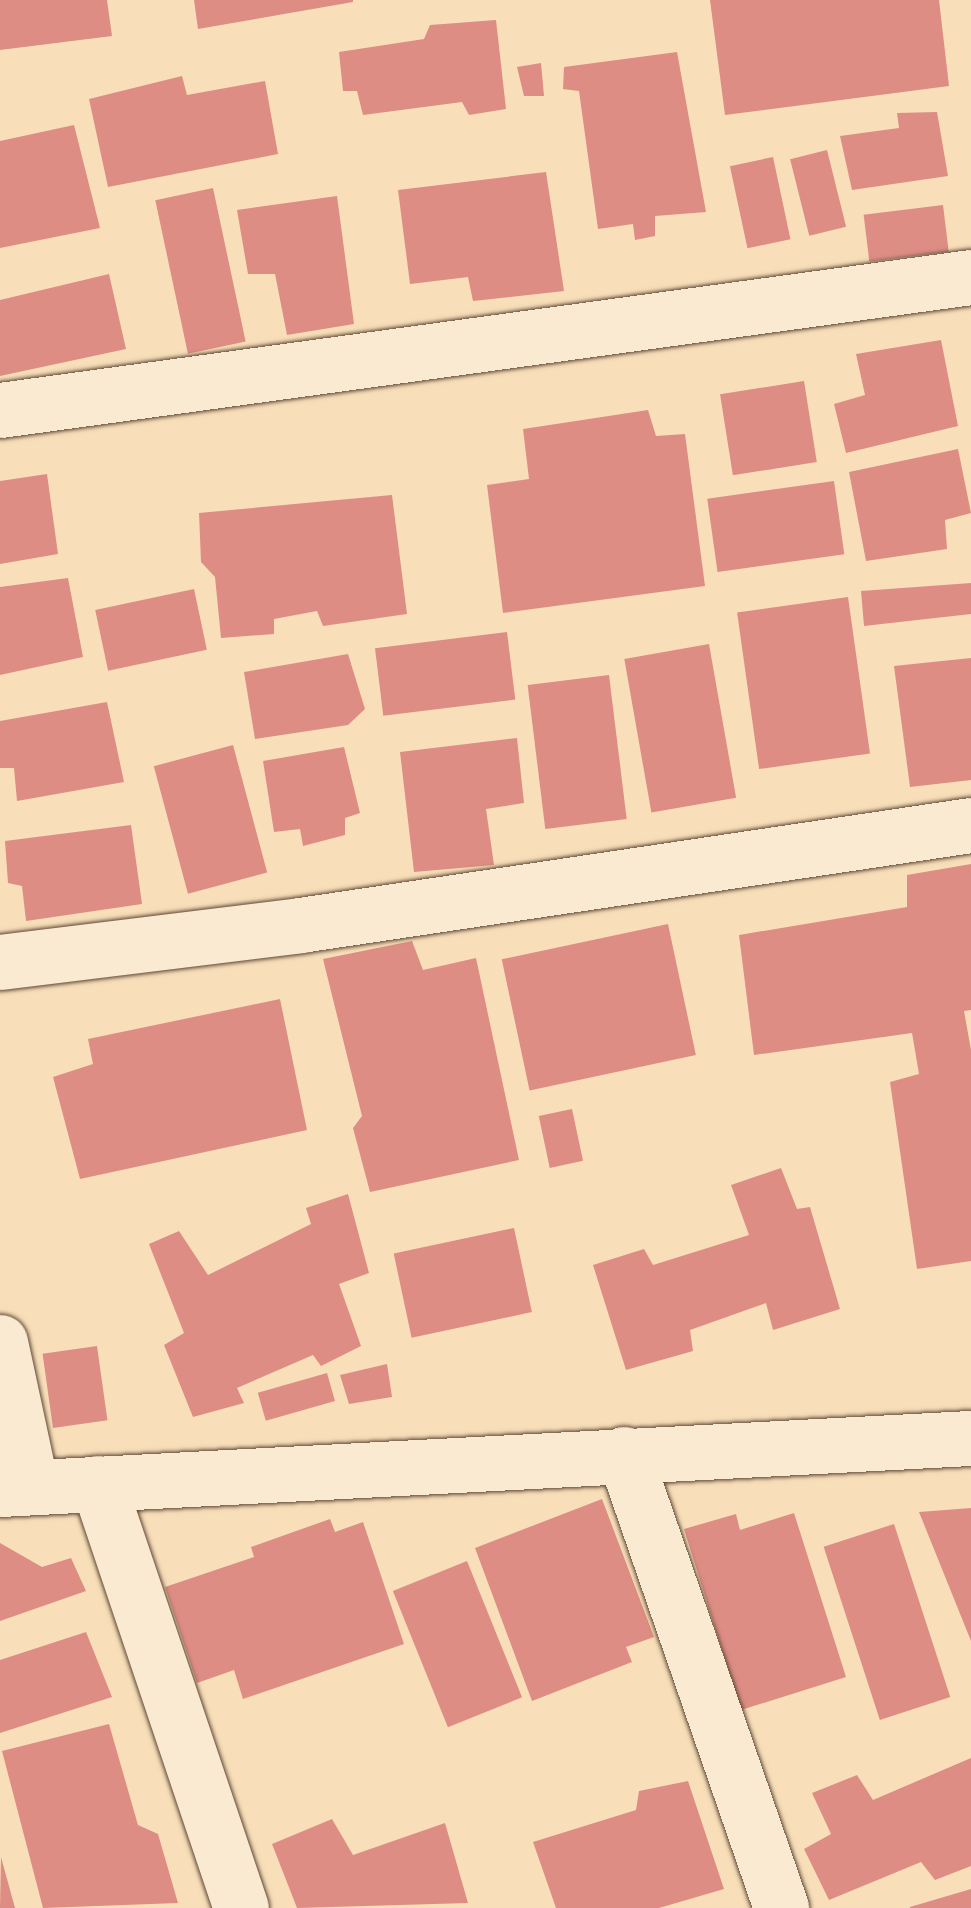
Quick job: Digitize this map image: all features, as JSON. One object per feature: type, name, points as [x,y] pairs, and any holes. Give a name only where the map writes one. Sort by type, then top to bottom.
[{"type":"street","points":[[0,410],[971,277]]},
{"type":"street","points":[[0,962],[300,925],[971,824]]},
{"type":"street","points":[[0,1342],[15,1488],[971,1438]]},
{"type":"street","points":[[624,1454],[781,1908]]},
{"type":"street","points":[[98,1483],[241,1908]]},
{"type":"building","points":[[0,0],[107,0],[112,36],[0,50]]},
{"type":"building","points":[[194,0],[353,0],[353,2],[198,29]]},
{"type":"building","points":[[710,0],[939,0],[949,86],[725,115]]},
{"type":"building","points":[[496,20],[506,109],[469,115],[462,102],[363,115],[357,91],[343,91],[339,52],[424,39],[430,25]]},
{"type":"building","points":[[677,52],[706,212],[655,216],[655,236],[635,240],[633,224],[598,229],[579,91],[563,89],[564,67]]},
{"type":"building","points":[[541,63],[544,96],[524,96],[517,67]]},
{"type":"building","points":[[182,76],[187,95],[265,81],[278,154],[108,187],[89,99]]},
{"type":"building","points":[[937,112],[948,176],[852,190],[840,136],[899,128],[897,113]]},
{"type":"building","points":[[74,125],[100,228],[0,248],[0,141]]},
{"type":"building","points":[[827,150],[846,227],[809,236],[790,159]]},
{"type":"building","points":[[773,157],[790,239],[747,248],[730,166]]},
{"type":"building","points":[[546,172],[564,291],[473,301],[468,277],[410,284],[398,190]]},
{"type":"building","points":[[213,188],[246,342],[188,354],[155,200]]},
{"type":"building","points":[[337,196],[354,324],[287,335],[275,274],[248,274],[237,210]]},
{"type":"building","points":[[943,205],[949,252],[869,261],[864,215]]},
{"type":"building","points":[[109,274],[126,349],[0,376],[0,300]]},
{"type":"building","points":[[941,340],[958,426],[846,453],[834,404],[865,395],[856,354]]},
{"type":"building","points":[[804,381],[817,462],[733,475],[720,394]]},
{"type":"building","points":[[648,410],[656,436],[685,434],[705,586],[503,613],[487,485],[529,479],[523,429]]},
{"type":"building","points":[[958,449],[971,513],[945,520],[947,549],[866,561],[849,472]]},
{"type":"building","points":[[47,474],[58,554],[0,564],[0,481]]},
{"type":"building","points":[[834,481],[844,554],[718,572],[707,499]]},
{"type":"building","points":[[392,495],[407,614],[323,626],[317,611],[274,619],[274,634],[221,638],[215,577],[201,562],[199,513]]},
{"type":"building","points":[[68,578],[83,657],[0,675],[0,587]]},
{"type":"building","points":[[971,583],[971,614],[864,626],[861,591]]},
{"type":"building","points":[[194,589],[207,650],[108,671],[95,610]]},
{"type":"building","points":[[848,597],[870,753],[759,769],[737,613]]},
{"type":"building","points":[[507,632],[515,699],[383,716],[375,648]]},
{"type":"building","points":[[709,644],[736,798],[651,813],[624,659]]},
{"type":"building","points":[[348,654],[365,709],[348,725],[255,739],[244,672]]},
{"type":"building","points":[[971,658],[971,780],[910,787],[894,666]]},
{"type":"building","points":[[609,675],[627,819],[545,829],[528,685]]},
{"type":"building","points":[[107,702],[124,782],[17,801],[14,768],[0,768],[0,721]]},
{"type":"building","points":[[517,738],[524,803],[486,809],[494,865],[414,872],[400,752]]},
{"type":"building","points":[[233,745],[267,873],[188,894],[154,766]]},
{"type":"building","points":[[344,747],[360,813],[345,818],[345,835],[303,846],[300,829],[274,832],[263,761]]},
{"type":"building","points":[[131,825],[142,904],[26,921],[22,886],[8,883],[5,841]]},
{"type":"building","points":[[971,864],[971,1010],[964,1011],[971,1050],[971,1261],[917,1269],[890,1082],[919,1074],[912,1033],[754,1055],[739,935],[907,907],[907,875]]},
{"type":"building","points":[[668,924],[696,1055],[530,1090],[502,959]]},
{"type":"building","points":[[412,941],[423,970],[476,958],[519,1160],[370,1192],[353,1128],[362,1116],[323,959]]},
{"type":"building","points":[[280,999],[307,1130],[80,1179],[53,1077],[93,1064],[88,1039]]},
{"type":"building","points":[[572,1109],[583,1161],[550,1168],[539,1116]]},
{"type":"building","points":[[781,1168],[797,1209],[810,1207],[840,1309],[773,1330],[766,1303],[690,1330],[693,1351],[626,1370],[593,1265],[644,1249],[653,1265],[749,1235],[731,1185]]},
{"type":"building","points":[[348,1194],[369,1273],[339,1284],[361,1346],[321,1366],[313,1355],[237,1388],[244,1403],[193,1417],[164,1345],[184,1333],[149,1244],[179,1231],[208,1275],[311,1224],[306,1208]]},
{"type":"building","points":[[514,1228],[532,1312],[412,1338],[394,1254]]},
{"type":"building","points":[[97,1346],[107,1420],[53,1428],[43,1354]]},
{"type":"building","points":[[387,1364],[392,1397],[349,1404],[340,1375]]},
{"type":"building","points":[[327,1373],[335,1401],[266,1421],[258,1393]]},
{"type":"building","points":[[602,1499],[654,1637],[626,1647],[632,1662],[532,1701],[475,1548]]},
{"type":"building","points":[[971,1508],[971,1641],[919,1512]]},
{"type":"building","points":[[794,1513],[846,1677],[741,1710],[684,1529],[736,1514],[740,1530]]},
{"type":"building","points":[[330,1519],[335,1532],[363,1522],[404,1644],[243,1699],[234,1670],[197,1683],[165,1587],[254,1557],[251,1547]]},
{"type":"building","points":[[894,1524],[950,1697],[880,1720],[824,1547]]},
{"type":"building","points":[[0,1543],[42,1567],[71,1558],[86,1591],[0,1621]]},
{"type":"building","points":[[467,1561],[522,1697],[448,1727],[393,1591]]},
{"type":"building","points":[[86,1632],[112,1697],[0,1733],[0,1660]]},
{"type":"building","points":[[109,1724],[138,1825],[158,1834],[178,1903],[43,1908],[2,1751]]},
{"type":"building","points":[[971,1758],[971,1866],[935,1880],[921,1862],[829,1900],[804,1849],[831,1834],[812,1793],[857,1775],[873,1800]]},
{"type":"building","points":[[688,1781],[724,1889],[659,1908],[556,1908],[533,1842],[636,1810],[639,1791]]},
{"type":"building","points":[[332,1819],[353,1855],[445,1823],[468,1903],[297,1908],[272,1844]]},
{"type":"building","points":[[1,1857],[15,1908],[0,1908]]},
{"type":"building","points":[[971,1889],[971,1908],[910,1908],[910,1907]]}]
